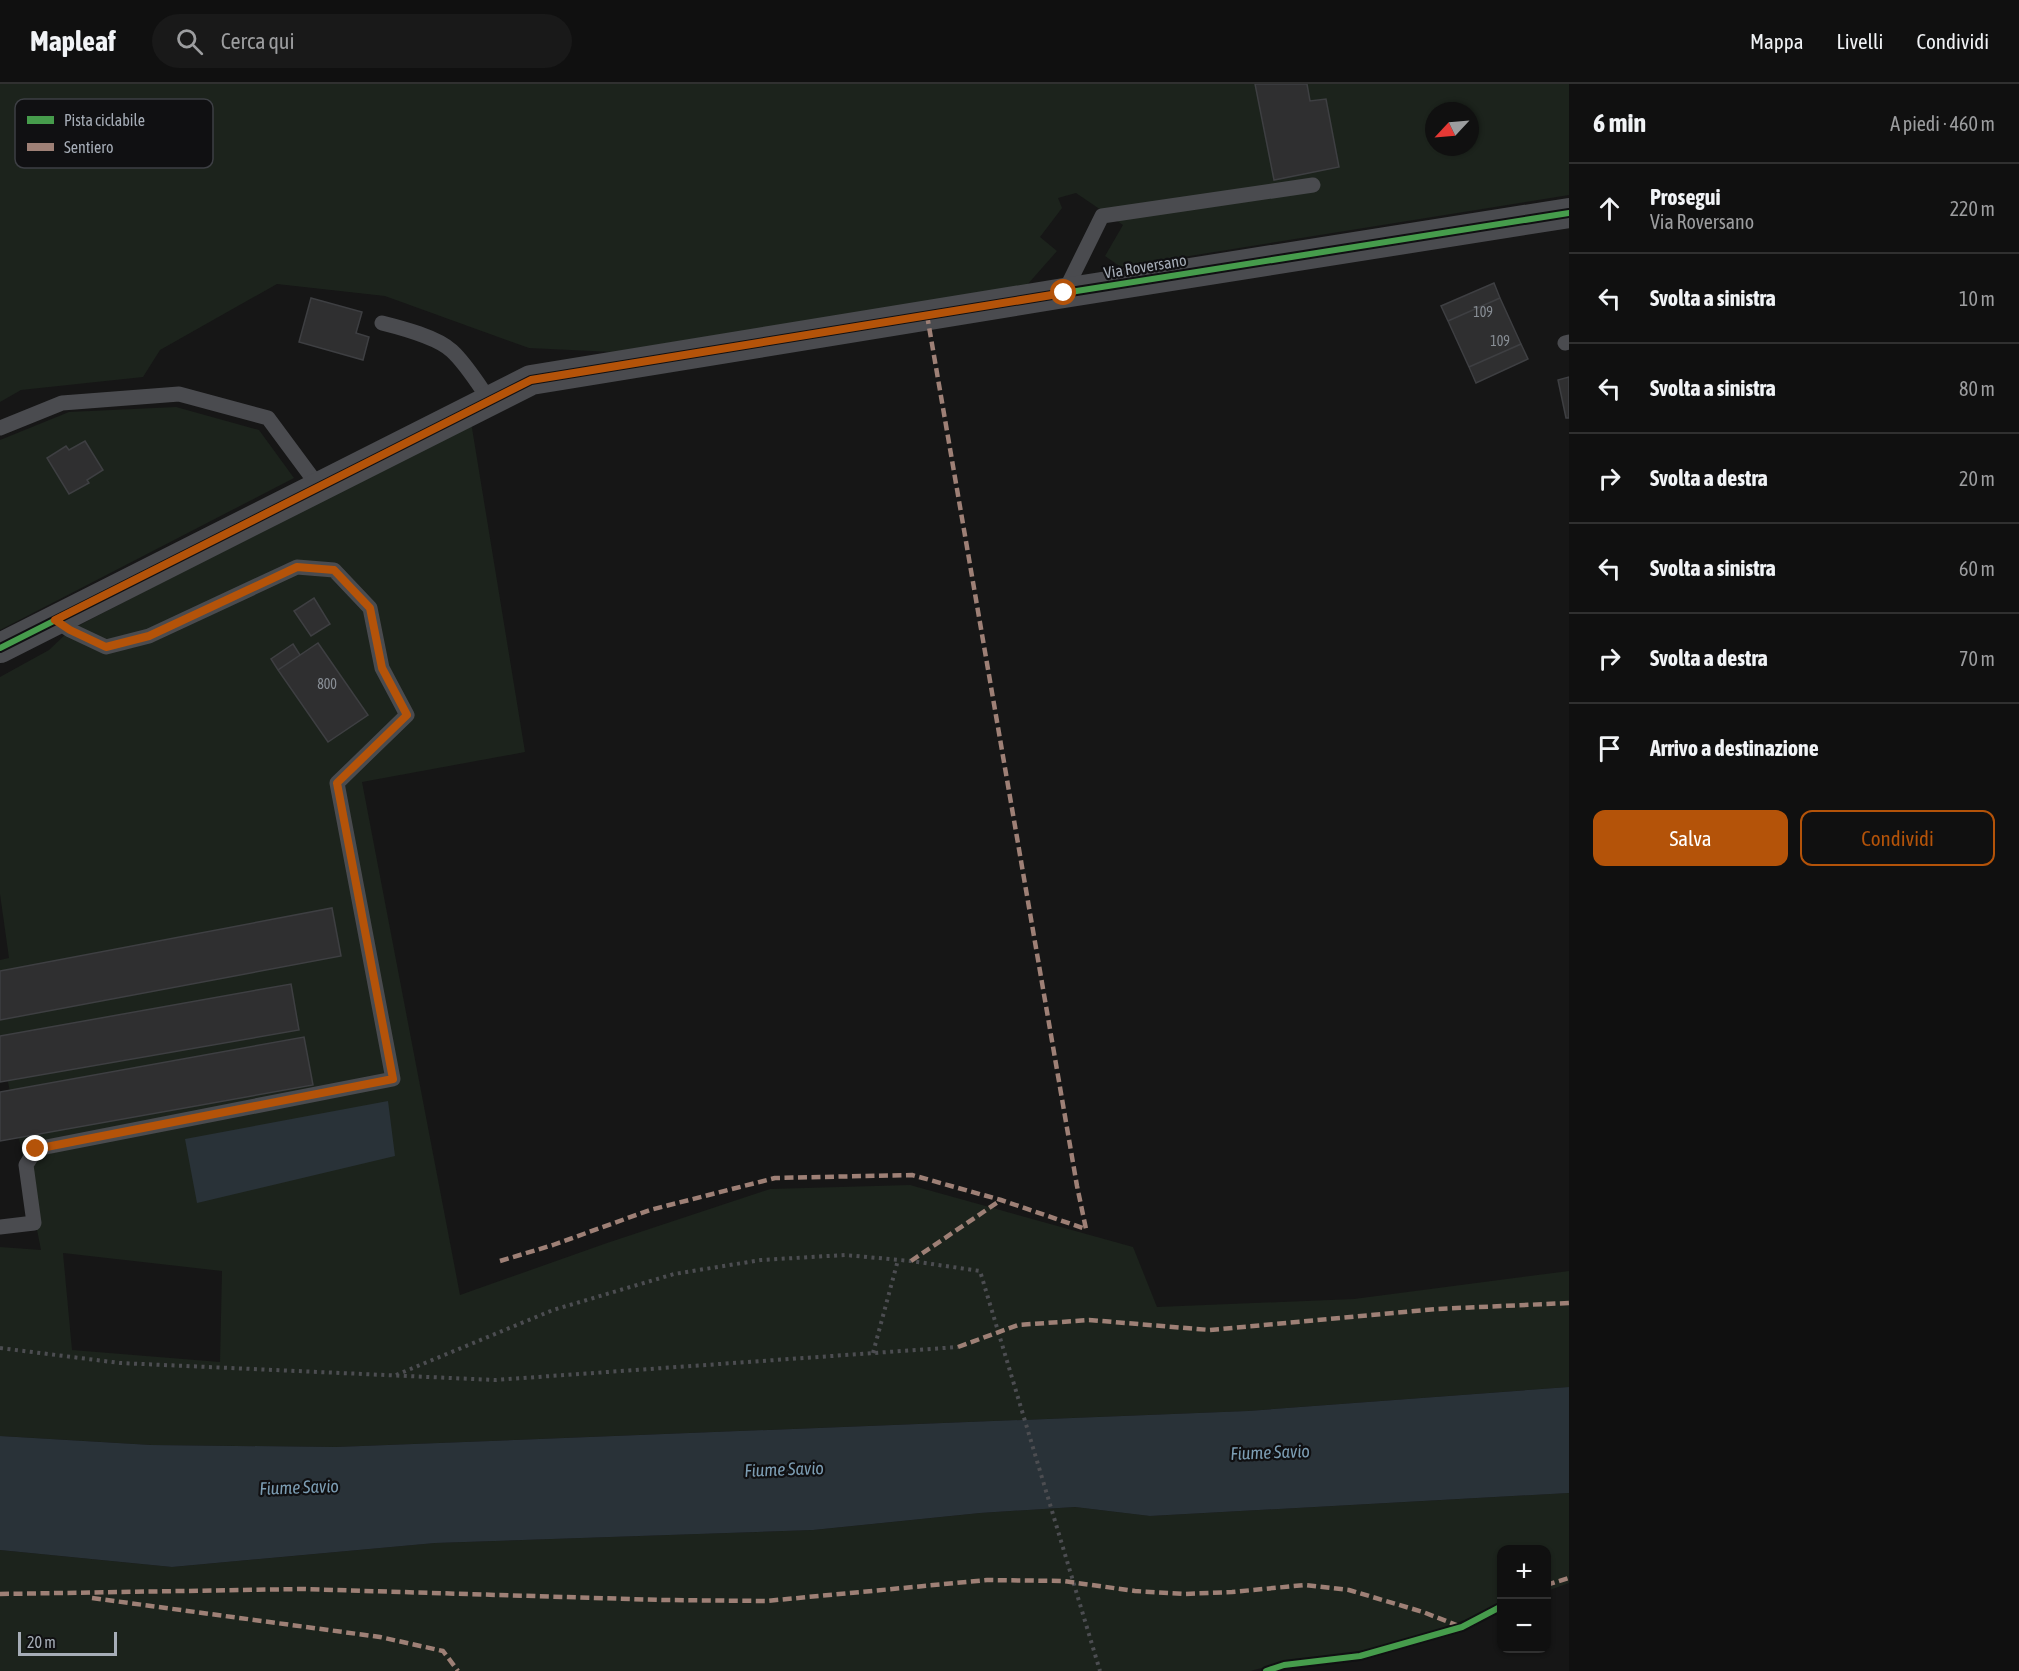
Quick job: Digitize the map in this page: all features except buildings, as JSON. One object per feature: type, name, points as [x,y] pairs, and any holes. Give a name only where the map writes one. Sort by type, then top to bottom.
[{"type":"street","name":"Via Roversano","points":[[0,648],[531,380],[1569,213]]},
{"type":"lane","points":[[1064,293],[1102,216],[1313,185]]},
{"type":"lane","points":[[382,323],[416,333],[451,350],[472,374],[490,401]]},
{"type":"lane","points":[[0,428],[62,404],[180,394],[268,418],[319,487]]},
{"type":"lane","points":[[0,1227],[34,1223],[26,1165],[36,1149],[393,1079],[337,783],[407,715],[382,668],[370,608],[334,570],[297,567],[149,636],[106,647],[70,630],[55,620]]},
{"type":"path","points":[[396,1375],[553,1310],[674,1274],[761,1260],[845,1255],[980,1271],[1100,1671]]},
{"type":"path","points":[[873,1353],[898,1260]]},
{"type":"path","points":[[0,1348],[120,1363],[495,1380],[958,1347]]},
{"type":"shaded area","points":[[0,84],[1255,84],[1274,180],[1339,167],[1326,99],[1310,101],[1307,84],[1569,84],[1569,195],[1121,267],[1105,256],[1123,225],[1076,193],[1058,198],[1062,208],[1040,237],[1057,251],[1027,285],[613,352],[529,348],[385,296],[277,284],[160,350],[143,377],[21,390],[0,402]]},
{"type":"shaded area","points":[[176,407],[259,430],[294,478],[0,630],[0,440],[69,412]]},
{"type":"shaded area","points":[[471,422],[525,752],[362,782],[460,1295],[770,1189],[910,1185],[1133,1247],[1157,1307],[1354,1299],[1569,1271],[1569,1387],[1248,1411],[336,1447],[151,1445],[0,1436],[0,1247],[41,1250],[0,1041],[0,960],[9,958],[0,894],[0,677],[49,650],[70,630]],"holes":[[[63,1253],[222,1271],[220,1362],[72,1350]]]},
{"type":"shaded area","points":[[1569,1493],[1569,1583],[1551,1590],[1551,1545],[1497,1545],[1497,1608],[1374,1648],[1250,1671],[0,1671],[0,1550],[172,1567],[435,1543],[813,1530],[980,1513],[1075,1507],[1150,1516]]},
{"type":"water","points":[[388,1101],[395,1156],[197,1203],[185,1139]]},
{"type":"water","name":"Fiume Savio","points":[[1569,1387],[1569,1493],[1150,1516],[1075,1507],[980,1513],[813,1530],[435,1543],[172,1567],[0,1550],[0,1436],[151,1445],[336,1447],[1248,1411]]},
{"type":"marked path","points":[[927,315],[1086,1229]]},
{"type":"marked path","points":[[500,1261],[553,1245],[650,1210],[775,1178],[912,1175],[1001,1200],[1086,1229]]},
{"type":"marked path","points":[[911,1261],[1001,1200]]},
{"type":"marked path","points":[[958,1347],[1018,1325],[1089,1320],[1210,1330],[1436,1309],[1569,1303]]},
{"type":"marked path","points":[[1551,1583],[1569,1578]]},
{"type":"marked path","points":[[0,1594],[303,1589],[766,1601],[987,1580],[1063,1581],[1135,1591],[1184,1594],[1305,1585],[1349,1590],[1423,1612],[1459,1626]]},
{"type":"marked path","points":[[92,1598],[380,1637],[443,1651],[458,1671]]},
{"type":"cycle path","points":[[0,648],[531,380],[1569,213]]},
{"type":"cycle path","points":[[1266,1671],[1284,1665],[1360,1656],[1462,1627],[1497,1609]]},
{"type":"route","points":[[36,1149],[393,1079],[337,783],[407,715],[382,668],[370,608],[334,570],[297,567],[149,636],[106,647],[70,630],[55,620],[531,380],[1064,293]]}]
